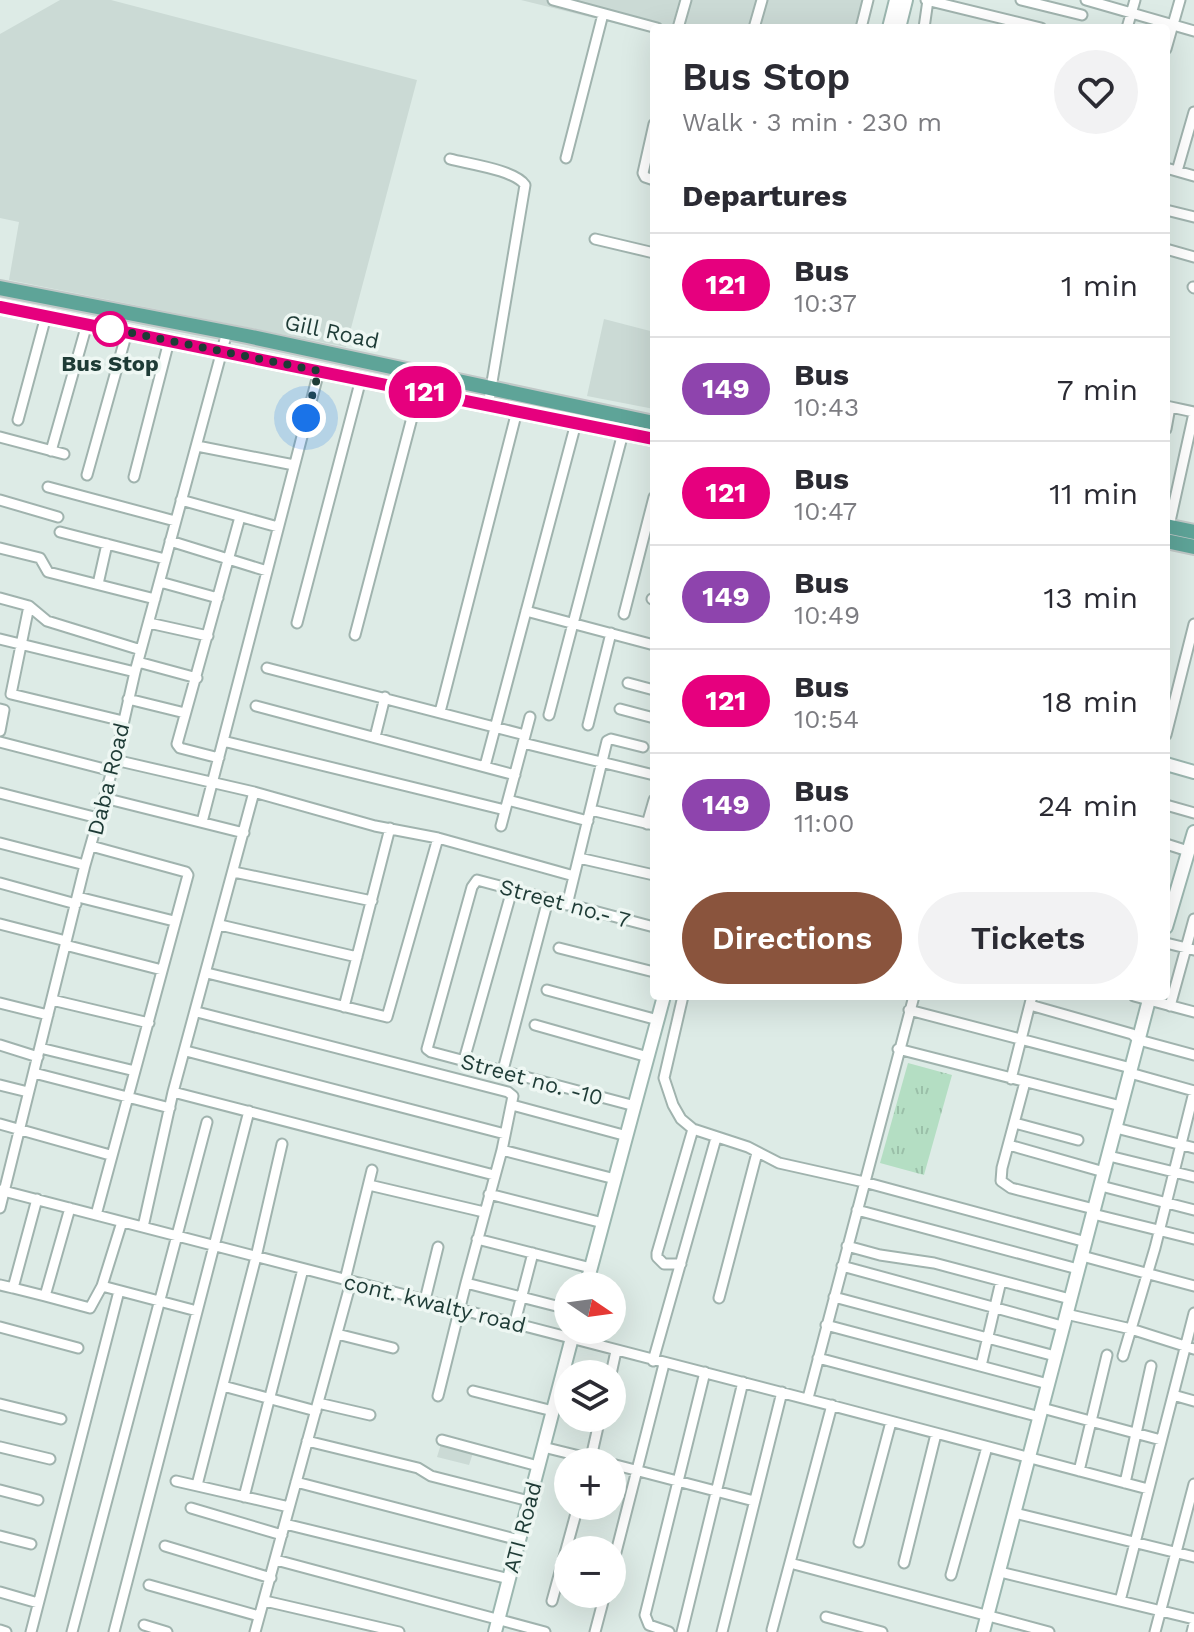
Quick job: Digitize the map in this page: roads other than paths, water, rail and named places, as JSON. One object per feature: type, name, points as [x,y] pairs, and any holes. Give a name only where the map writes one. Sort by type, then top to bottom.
[{"type":"main road","name":"Gill Road","points":[[0,288],[227,332],[650,422]]},
{"type":"main road","name":"Gill Road","points":[[0,307],[650,438]]},
{"type":"main road","points":[[1170,531],[1194,532]]},
{"type":"main road","points":[[1170,533],[1194,547]]},
{"type":"street","points":[[553,0],[650,26]]},
{"type":"street","points":[[679,24],[686,0]]},
{"type":"street","points":[[755,24],[762,0]]},
{"type":"street","points":[[862,24],[868,0]]},
{"type":"street","points":[[890,24],[896,0]]},
{"type":"street","points":[[900,24],[906,0]]},
{"type":"street","points":[[924,24],[927,0],[1025,24]]},
{"type":"street","points":[[1021,0],[1082,15]]},
{"type":"street","points":[[1128,24],[1135,0]]},
{"type":"street","points":[[1170,38],[1180,0]]},
{"type":"street","points":[[1080,24],[1086,1],[1167,24]]},
{"type":"street","points":[[566,158],[603,14]]},
{"type":"street","points":[[1170,25],[1194,31]]},
{"type":"street","points":[[1177,171],[1194,112]]},
{"type":"street","points":[[650,142],[643,173],[650,179]]},
{"type":"street","points":[[450,159],[515,176],[525,185],[488,406]]},
{"type":"street","points":[[1170,169],[1194,176]]},
{"type":"street","points":[[1170,211],[1194,217]]},
{"type":"street","points":[[595,239],[650,252]]},
{"type":"street","points":[[1170,250],[1194,257]]},
{"type":"street","points":[[18,420],[46,316]]},
{"type":"street","points":[[51,451],[87,324]]},
{"type":"street","points":[[87,475],[127,332]]},
{"type":"street","name":"Daba Road","points":[[0,1208],[5,1164],[19,1129],[34,1073],[128,699],[227,332]]},
{"type":"street","points":[[134,477],[169,341]]},
{"type":"street","points":[[202,822],[319,371]]},
{"type":"street","points":[[297,623],[361,379]]},
{"type":"street","points":[[355,635],[419,391]]},
{"type":"street","points":[[1170,407],[1194,413],[1170,518]]},
{"type":"street","points":[[440,712],[517,411]]},
{"type":"street","points":[[485,766],[576,423]]},
{"type":"street","points":[[549,715],[623,433]]},
{"type":"street","points":[[0,437],[64,454]]},
{"type":"street","points":[[197,446],[294,465]]},
{"type":"street","points":[[48,487],[175,521]]},
{"type":"street","points":[[0,500],[58,517]]},
{"type":"street","points":[[181,500],[278,527]]},
{"type":"street","points":[[624,614],[650,513]]},
{"type":"street","points":[[219,758],[178,745],[240,517]]},
{"type":"street","points":[[60,532],[165,559]]},
{"type":"street","points":[[170,541],[267,571]]},
{"type":"street","points":[[98,584],[107,544]]},
{"type":"street","points":[[0,548],[40,558],[48,572],[155,599]]},
{"type":"street","points":[[160,582],[218,598]]},
{"type":"street","points":[[0,598],[29,606],[47,621],[141,650]]},
{"type":"street","points":[[29,606],[11,694],[123,721]]},
{"type":"street","points":[[526,611],[650,644]]},
{"type":"street","points":[[149,623],[208,636]]},
{"type":"street","points":[[1170,719],[1194,624]]},
{"type":"street","points":[[588,725],[611,633]]},
{"type":"street","points":[[0,639],[197,678]]},
{"type":"street","points":[[267,668],[495,727],[601,764],[650,774]]},
{"type":"street","points":[[628,683],[650,689]]},
{"type":"street","points":[[375,737],[385,697]]},
{"type":"street","points":[[128,699],[185,713]]},
{"type":"street","points":[[256,706],[515,775]]},
{"type":"street","points":[[0,709],[4,710],[0,731]]},
{"type":"street","points":[[620,709],[650,717]]},
{"type":"street","points":[[501,826],[530,717]]},
{"type":"street","points":[[567,905],[608,739],[643,747]]},
{"type":"street","points":[[223,741],[507,805],[650,824]]},
{"type":"street","points":[[0,742],[112,771]]},
{"type":"street","points":[[115,760],[438,838],[574,876]]},
{"type":"street","points":[[1170,765],[1194,772]]},
{"type":"street","points":[[143,1227],[173,1092],[254,792]]},
{"type":"street","points":[[0,793],[98,818]]},
{"type":"street","points":[[104,798],[244,833]]},
{"type":"street","points":[[1170,806],[1194,813]]},
{"type":"street","points":[[344,1007],[390,828]]},
{"type":"street","points":[[1172,884],[1194,832]]},
{"type":"street","points":[[207,973],[388,1016],[438,838]]},
{"type":"street","points":[[0,843],[85,865]]},
{"type":"street","points":[[1170,845],[1188,851]]},
{"type":"street","points":[[91,846],[188,875],[96,1215]]},
{"type":"street","points":[[579,858],[650,874]]},
{"type":"street","points":[[234,872],[372,901]]},
{"type":"street","name":"Street no.- 7","points":[[428,1051],[472,887],[477,880],[650,926]]},
{"type":"street","points":[[0,883],[174,921]]},
{"type":"street","points":[[464,1060],[512,890]]},
{"type":"street","points":[[503,1070],[548,900]]},
{"type":"street","points":[[1170,1006],[1190,949],[1194,919]]},
{"type":"street","points":[[0,924],[162,970]]},
{"type":"street","points":[[220,925],[357,957]]},
{"type":"street","points":[[1170,944],[1190,949]]},
{"type":"street","points":[[559,948],[650,971]]},
{"type":"street","points":[[547,990],[658,1020]]},
{"type":"street","points":[[52,1000],[149,1023]]},
{"type":"street","points":[[590,1272],[663,1000]]},
{"type":"street","points":[[682,1000],[664,1078],[673,1105],[681,1119],[693,1129],[748,1147],[779,1163],[864,1182],[1086,1242]]},
{"type":"street","points":[[808,1398],[913,1000]]},
{"type":"street","points":[[1011,1079],[1031,1000],[1132,1034],[1139,1040],[1194,1055]]},
{"type":"street","points":[[983,1632],[1149,1000]]},
{"type":"street","points":[[1155,1000],[1194,1012]]},
{"type":"street","points":[[0,1003],[48,1015]]},
{"type":"street","points":[[909,1010],[1021,1038],[1194,1091],[1148,1273],[1123,1356]]},
{"type":"street","points":[[197,1012],[508,1092],[513,1096],[502,1150],[438,1396]]},
{"type":"street","points":[[535,1025],[648,1057]]},
{"type":"street","points":[[0,1045],[135,1071]]},
{"type":"street","points":[[898,1049],[1121,1106]]},
{"type":"street","points":[[186,1051],[505,1134]]},
{"type":"street","name":"Street no. -10","points":[[428,1051],[635,1106]]},
{"type":"street","points":[[34,1073],[170,1108]]},
{"type":"street","points":[[1025,1082],[1000,1176],[1004,1185],[1194,1239]]},
{"type":"street","points":[[0,1085],[28,1092]]},
{"type":"street","points":[[173,1092],[494,1175]]},
{"type":"street","points":[[512,1105],[627,1136]]},
{"type":"street","points":[[114,1632],[249,1111]]},
{"type":"street","points":[[72,1632],[207,1122]]},
{"type":"street","points":[[1015,1123],[1078,1140]]},
{"type":"street","points":[[0,1124],[110,1155]]},
{"type":"street","points":[[1116,1128],[1194,1148]]},
{"type":"street","points":[[681,1264],[664,1264],[657,1253],[693,1129]]},
{"type":"street","points":[[653,1361],[716,1138]]},
{"type":"street","points":[[197,1485],[282,1144]]},
{"type":"street","points":[[1009,1145],[1104,1172]]},
{"type":"street","points":[[502,1150],[615,1179]]},
{"type":"street","points":[[719,1298],[757,1153]]},
{"type":"street","points":[[1109,1156],[1194,1177]]},
{"type":"street","points":[[255,1632],[337,1334],[372,1170]]},
{"type":"street","points":[[369,1185],[484,1212]]},
{"type":"street","points":[[1101,1186],[1194,1210]]},
{"type":"street","name":"cont. kwalty road","points":[[2,1190],[348,1281],[554,1330]]},
{"type":"street","points":[[489,1194],[603,1223]]},
{"type":"street","points":[[13,1288],[37,1199]]},
{"type":"street","points":[[45,1296],[70,1208]]},
{"type":"street","points":[[857,1210],[1080,1262],[1148,1273],[1194,1286]]},
{"type":"street","points":[[0,1285],[88,1308],[102,1286],[122,1222]]},
{"type":"street","points":[[477,1239],[591,1268]]},
{"type":"street","points":[[847,1246],[880,1255],[934,1263],[1070,1299]]},
{"type":"street","points":[[425,1300],[438,1247]]},
{"type":"street","points":[[515,1322],[533,1253]]},
{"type":"street","points":[[842,1266],[994,1309],[1131,1329],[1190,1347]]},
{"type":"street","points":[[244,1497],[303,1269]]},
{"type":"street","points":[[981,1366],[1001,1281]]},
{"type":"street","points":[[466,1283],[554,1306]]},
{"type":"street","points":[[102,1286],[197,1311]]},
{"type":"street","points":[[31,1632],[119,1291]]},
{"type":"street","points":[[834,1297],[1055,1356]]},
{"type":"street","points":[[1120,1601],[1173,1395],[1190,1347],[1194,1313]]},
{"type":"street","points":[[826,1325],[1048,1384]]},
{"type":"street","points":[[0,1327],[78,1348]]},
{"type":"street","points":[[337,1334],[393,1348]]},
{"type":"street","name":"ATI Road","points":[[497,1626],[570,1344]]},
{"type":"street","name":"cont. kwalty road","points":[[598,1344],[664,1364],[808,1398],[1148,1489]]},
{"type":"street","points":[[614,1360],[616,1351]]},
{"type":"street","points":[[1079,1471],[1107,1355]]},
{"type":"street","points":[[818,1358],[1161,1440]]},
{"type":"street","points":[[620,1536],[664,1364]]},
{"type":"street","points":[[1125,1483],[1151,1366]]},
{"type":"street","points":[[669,1632],[649,1625],[645,1615],[705,1372]]},
{"type":"street","points":[[682,1632],[743,1382]]},
{"type":"street","points":[[223,1386],[270,1399],[370,1415]]},
{"type":"street","points":[[473,1391],[553,1411]]},
{"type":"street","points":[[722,1632],[782,1392]]},
{"type":"street","points":[[1173,1395],[1194,1401]]},
{"type":"street","points":[[0,1404],[61,1419]]},
{"type":"street","points":[[772,1630],[832,1405]]},
{"type":"street","points":[[859,1542],[891,1422]]},
{"type":"street","points":[[904,1563],[936,1434]]},
{"type":"street","points":[[442,1440],[538,1466]]},
{"type":"street","points":[[307,1441],[418,1468],[431,1476],[529,1501]]},
{"type":"street","points":[[0,1447],[50,1459]]},
{"type":"street","points":[[543,1447],[554,1450]]},
{"type":"street","points":[[951,1575],[987,1447]]},
{"type":"street","points":[[626,1467],[754,1501]]},
{"type":"street","points":[[176,1481],[289,1507]]},
{"type":"street","points":[[296,1482],[519,1540]]},
{"type":"street","points":[[1155,1632],[1194,1484]]},
{"type":"street","points":[[0,1490],[38,1500]]},
{"type":"street","points":[[191,1508],[509,1579]]},
{"type":"street","points":[[1015,1513],[1194,1557]]},
{"type":"street","points":[[552,1601],[574,1520]]},
{"type":"street","points":[[0,1536],[31,1544]]},
{"type":"street","points":[[165,1546],[271,1578]]},
{"type":"street","points":[[276,1560],[497,1626],[545,1632]]},
{"type":"street","points":[[790,1563],[1049,1632]]},
{"type":"street","points":[[1000,1572],[1162,1610],[1194,1622],[1192,1632]]},
{"type":"street","points":[[149,1585],[259,1616]]},
{"type":"street","points":[[0,1592],[38,1603]]},
{"type":"street","points":[[265,1601],[399,1632]]},
{"type":"street","points":[[595,1632],[601,1608]]},
{"type":"street","points":[[826,1617],[882,1632]]},
{"type":"street","points":[[144,1625],[167,1632]]},
{"type":"street","points":[[0,1630],[6,1632]]},
{"type":"place","name":"Bus Stop","points":[[110,329]]}]
